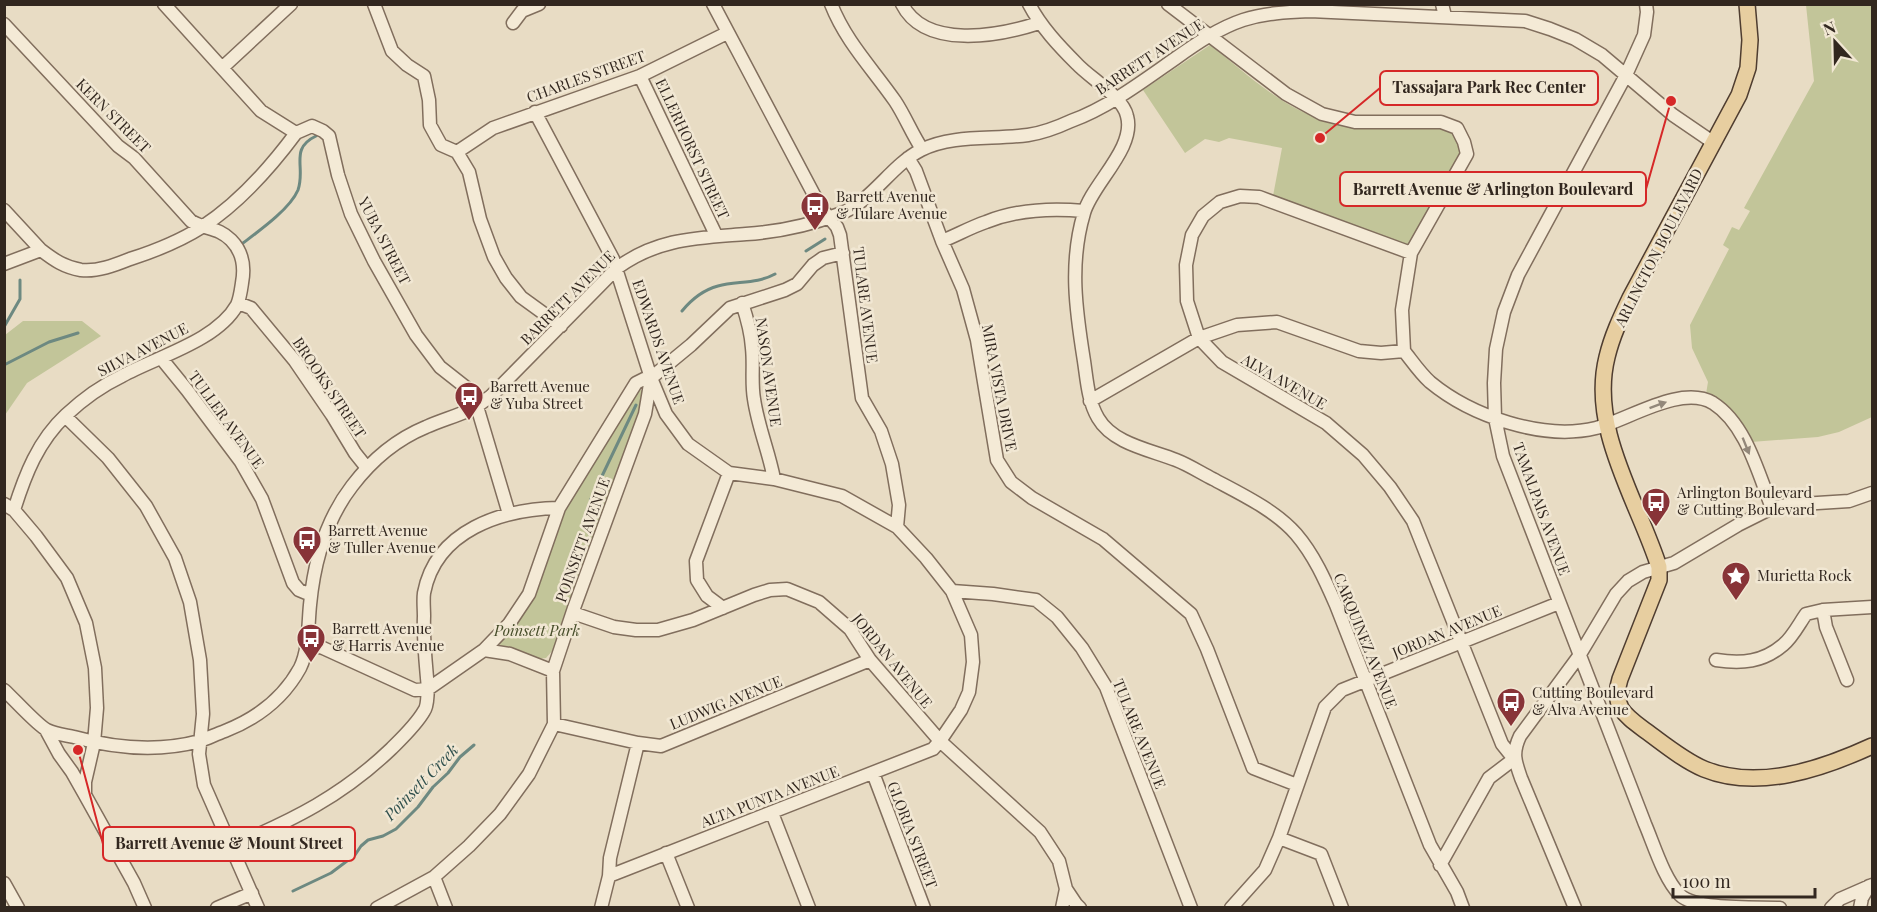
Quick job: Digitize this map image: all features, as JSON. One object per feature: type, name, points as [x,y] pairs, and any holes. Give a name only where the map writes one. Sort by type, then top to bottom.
[{"type":"main road","name":"ARLINGTON BOULEVARD","points":[[1659,567],[1613,449],[1607,424],[1604,391],[1606,359],[1618,323],[1739,95],[1748,68],[1750,40],[1747,4]]},
{"type":"main road","points":[[1659,567],[1659,580],[1617,688],[1618,704],[1627,716],[1675,752],[1701,767],[1722,775],[1750,779],[1776,777],[1814,768],[1854,755],[1872,746]]},
{"type":"street","points":[[4,210],[40,250],[62,265],[84,270],[108,267],[158,250],[202,227],[248,189],[285,148],[296,133],[261,111],[164,4]]},
{"type":"street","points":[[222,68],[291,4]]},
{"type":"street","points":[[374,4],[392,51],[424,76],[429,100],[430,125],[441,145],[457,152],[469,172],[480,219],[494,257],[506,278],[522,297],[561,326]]},
{"type":"street","points":[[513,23],[521,8],[539,4]]},
{"type":"street","name":"TULARE AVENUE","points":[[713,4],[821,208],[840,235],[862,398],[881,431],[892,464],[899,504],[897,527]]},
{"type":"street","points":[[831,4],[841,28],[895,102],[922,149]]},
{"type":"street","points":[[902,4],[913,22],[943,34],[1010,33],[1039,23]]},
{"type":"street","name":"CARQUINEZ AVENUE","points":[[1029,4],[1039,23],[1078,66],[1124,108],[1128,117],[1126,140],[1084,211],[1075,258],[1075,305],[1090,401],[1099,420],[1115,436],[1179,461],[1244,495],[1295,533],[1319,567],[1430,845],[1457,892],[1463,908]]},
{"type":"street","points":[[1168,4],[1286,94],[1322,114],[1355,122],[1441,122],[1457,128],[1467,154],[1411,253],[1402,310],[1404,351],[1429,381],[1462,405],[1495,418],[1561,432],[1580,431],[1607,424],[1677,398],[1692,397],[1710,402],[1728,414],[1741,433],[1772,508]]},
{"type":"street","name":"TAMALPAIS AVENUE","points":[[1646,4],[1644,35],[1626,75],[1518,275],[1504,312],[1496,349],[1495,418],[1503,456],[1579,656],[1670,882],[1680,896],[1695,903],[1780,908]]},
{"type":"street","name":"BARRETT AVENUE","points":[[4,690],[46,730],[94,743],[121,747],[152,748],[200,741],[242,724],[265,711],[284,692],[301,666],[315,567],[326,530],[351,487],[385,452],[423,428],[461,415],[477,407],[491,396],[616,268],[629,259],[680,240],[777,231],[845,212],[897,166],[922,149],[951,141],[1029,135],[1073,121],[1115,99],[1209,36],[1242,20],[1309,8],[1444,10],[1525,21],[1575,39],[1602,55],[1673,115],[1714,144]]},
{"type":"street","name":"KERN STREET","points":[[4,24],[118,146],[134,158],[191,221],[202,227]]},
{"type":"street","name":"CHARLES STREET","points":[[457,152],[493,128],[640,76],[727,33]]},
{"type":"street","name":"ELLERHORST STREET","points":[[640,76],[716,235]]},
{"type":"street","name":"EDWARDS AVENUE","points":[[535,112],[616,268],[651,378],[666,414],[688,444],[729,473],[774,479],[842,496],[897,527],[952,591],[971,635],[973,662],[969,692],[961,710],[940,741]]},
{"type":"street","name":"YUBA STREET","points":[[296,133],[312,126],[329,136],[338,175],[351,214],[416,335],[440,368],[473,393],[508,514]]},
{"type":"street","name":"MIRA VISTA DRIVE","points":[[908,158],[916,171],[963,289],[977,340],[997,460],[1011,482],[1032,498],[1103,539],[1191,614],[1253,768],[1297,785]]},
{"type":"street","name":"ALVA AVENUE","points":[[1411,253],[1259,197],[1240,196],[1220,202],[1203,216],[1192,235],[1186,265],[1187,301],[1199,338],[1222,362],[1326,423],[1363,455],[1390,487],[1413,521],[1502,744],[1514,759],[1575,908]]},
{"type":"street","points":[[942,241],[987,221],[1012,214],[1084,211]]},
{"type":"street","name":"SILVA AVENUE","points":[[9,507],[45,437],[65,416],[94,392],[112,381],[196,340],[225,322],[238,303],[244,274],[241,254],[231,240],[214,228],[202,227]]},
{"type":"street","points":[[4,264],[40,250]]},
{"type":"street","points":[[306,643],[323,648],[415,690],[428,689],[483,650],[509,624],[529,594],[559,508],[636,383],[651,378],[691,345],[730,308],[785,290],[796,284],[813,265],[823,258],[843,253]]},
{"type":"street","name":"BROOKS STREET","points":[[238,303],[251,308],[295,361],[367,468]]},
{"type":"street","name":"NASON AVENUE","points":[[742,303],[749,324],[752,349],[753,396],[774,479]]},
{"type":"street","points":[[1090,401],[1199,338],[1237,325],[1277,322],[1359,351],[1381,353],[1404,351]]},
{"type":"street","name":"TULLER AVENUE","points":[[161,358],[241,462],[262,499],[293,583],[299,590],[311,595]]},
{"type":"street","name":"POINSETT AVENUE","points":[[377,908],[434,877],[500,814],[529,774],[554,724],[553,671],[645,414],[651,378]]},
{"type":"street","points":[[65,416],[108,458],[146,506],[175,558],[190,602],[200,660],[203,714],[199,754],[204,785],[258,908]]},
{"type":"street","points":[[723,608],[707,596],[697,580],[696,561],[729,473]]},
{"type":"street","points":[[1440,865],[1489,778],[1514,759],[1515,746],[1520,736],[1579,656],[1616,594],[1628,581],[1643,572],[1674,563],[1738,525],[1772,508],[1849,501],[1872,493]]},
{"type":"street","points":[[9,507],[36,536],[67,578],[86,623],[95,668],[97,708],[94,743],[85,782],[85,795]]},
{"type":"street","points":[[232,846],[290,821],[335,795],[370,769],[401,739],[426,710],[428,689],[423,641],[424,594],[432,566],[451,542],[477,525],[508,514],[541,508],[559,508]]},
{"type":"street","name":"JORDAN AVENUE","points":[[573,614],[614,627],[658,630],[693,620],[770,590],[787,589],[819,602],[850,629],[870,660],[940,741],[1040,832],[1059,861],[1066,889],[1080,908]]},
{"type":"street","name":"TULARE AVENUE","points":[[952,591],[1036,600],[1057,617],[1082,648],[1106,687],[1191,908]]},
{"type":"street","name":"JORDAN AVENUE","points":[[1232,908],[1265,870],[1279,838],[1325,707],[1342,690],[1559,603]]},
{"type":"street","points":[[1716,660],[1736,663],[1761,658],[1785,644],[1806,614],[1823,610],[1872,607]]},
{"type":"street","points":[[1823,610],[1826,627],[1847,680]]},
{"type":"street","points":[[483,650],[510,654],[553,671]]},
{"type":"street","name":"LUDWIG AVENUE","points":[[554,724],[661,746],[870,660]]},
{"type":"street","points":[[46,730],[134,883],[145,908]]},
{"type":"street","name":"ALTA PUNTA AVENUE","points":[[609,876],[933,749],[940,741]]},
{"type":"street","points":[[601,908],[609,876],[610,858],[638,743]]},
{"type":"street","name":"GLORIA STREET","points":[[873,773],[924,908]]},
{"type":"street","points":[[772,813],[809,908]]},
{"type":"street","points":[[1279,838],[1321,854],[1342,908]]},
{"type":"street","points":[[666,853],[687,908]]},
{"type":"street","points":[[434,877],[446,908]]},
{"type":"street","points":[[4,883],[18,908]]},
{"type":"street","points":[[1831,908],[1840,899],[1871,886]]},
{"type":"street","points":[[1860,908],[1862,898],[1871,886]]},
{"type":"street","points":[[1062,908],[1066,889]]},
{"type":"street","points":[[217,908],[252,893]]},
{"type":"green space","points":[[1806,5],[1872,5],[1872,417],[1839,432],[1818,437],[1751,442],[1728,408],[1706,394],[1708,382],[1692,348],[1690,325],[1729,249],[1723,245],[1732,227],[1739,230],[1750,211],[1744,208],[1814,81]]},
{"type":"green space","points":[[1210,45],[1287,104],[1315,117],[1436,123],[1463,139],[1460,160],[1407,247],[1273,196],[1282,148],[1229,138],[1219,142],[1205,139],[1185,153],[1143,90]]},
{"type":"green space","points":[[23,321],[82,321],[101,336],[27,383],[5,415],[5,335]]},
{"type":"green space","name":"Poinsett Park","points":[[644,391],[639,412],[554,649],[546,658],[538,659],[522,651],[502,647],[499,644],[500,640],[564,509],[637,392]]},
{"type":"waterway","points":[[243,243],[274,219],[294,197],[300,182],[300,159],[303,147],[316,136]]},
{"type":"waterway","name":"Poinsett Creek","points":[[806,251],[825,239]]},
{"type":"waterway","name":"Poinsett Creek","points":[[682,311],[707,290],[725,284],[754,281],[775,274]]},
{"type":"waterway","points":[[4,327],[20,299],[20,280]]},
{"type":"waterway","points":[[4,365],[49,342],[78,333]]},
{"type":"waterway","name":"Poinsett Creek","points":[[591,499],[636,405]]},
{"type":"waterway","name":"Poinsett Creek","points":[[293,891],[331,873],[355,855],[368,840],[396,829],[418,807],[460,757],[474,745]]},
{"type":"place","name":"Barrett Avenue & Arlington Boulevard","points":[[1671,101]]},
{"type":"place","name":"Tassajara Park Rec Center","points":[[1320,138]]},
{"type":"place","name":"Barrett Avenue & Tulare Avenue","points":[[815,232]]},
{"type":"place","name":"Barrett Avenue & Yuba Street","points":[[469,422]]},
{"type":"place","name":"Arlington Boulevard & Cutting Boulevard","points":[[1656,528]]},
{"type":"place","name":"Barrett Avenue & Tuller Avenue","points":[[307,566]]},
{"type":"place","name":"Murietta Rock","points":[[1736,602]]},
{"type":"place","name":"Barrett Avenue & Harris Avenue","points":[[311,664]]},
{"type":"place","name":"Cutting Boulevard & Alva Avenue","points":[[1511,728]]},
{"type":"place","name":"Barrett Avenue & Mount Street","points":[[78,750]]}]
